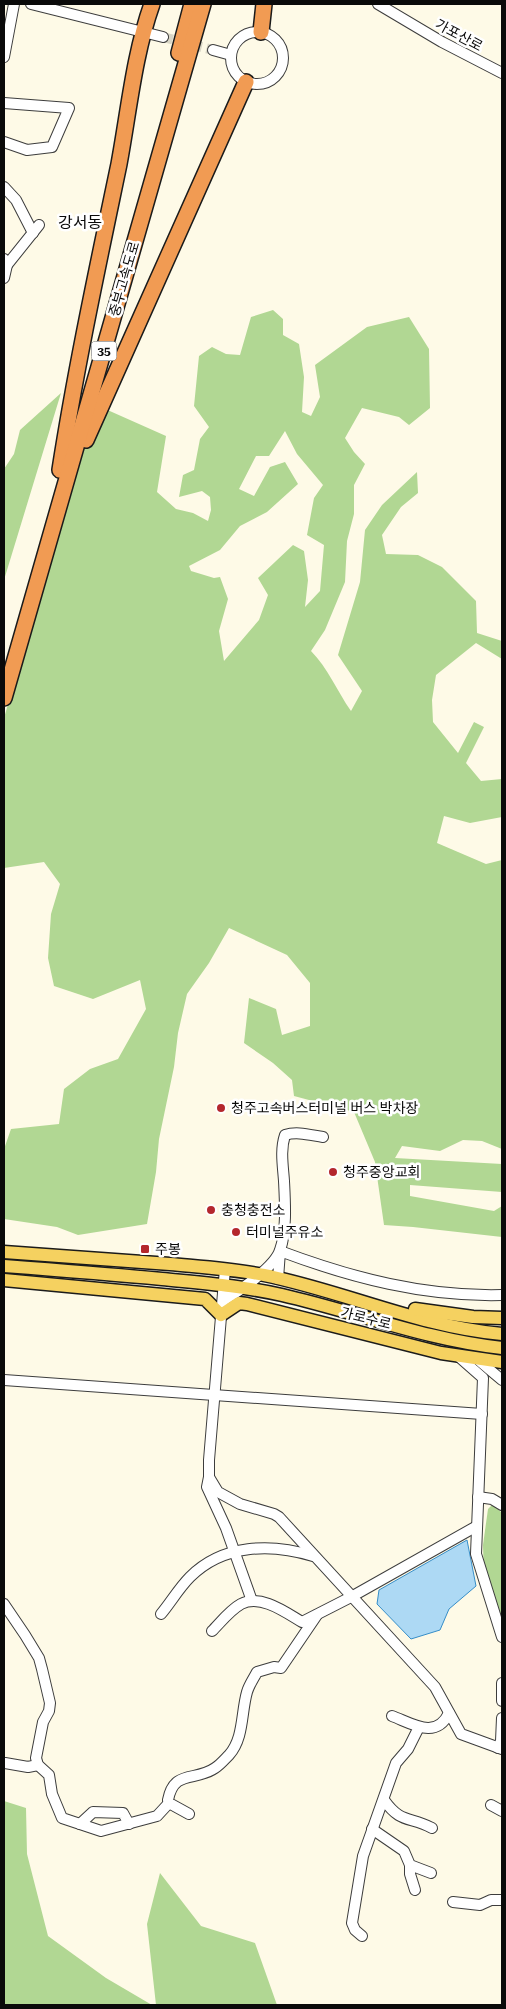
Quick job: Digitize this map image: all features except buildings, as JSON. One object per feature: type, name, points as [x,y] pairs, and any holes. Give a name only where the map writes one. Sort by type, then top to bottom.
[{"type":"highway","points":[[64,471],[69,410],[122,147],[142,32],[152,4]]},
{"type":"highway","name":"중부고속도로","points":[[4,698],[192,4]]},
{"type":"highway","name":"중부고속도로","points":[[4,665],[64,471],[203,4]]},
{"type":"highway","points":[[261,32],[264,4]]},
{"type":"highway","points":[[64,471],[88,436],[246,82]]},
{"type":"main road","name":"가로수로","points":[[4,1252],[98,1258],[225,1269],[259,1274],[444,1324],[480,1332],[502,1334]]},
{"type":"main road","name":"가로수로","points":[[4,1266],[245,1288],[281,1294],[440,1338],[502,1348]]},
{"type":"main road","name":"가로수로","points":[[4,1280],[205,1299]]},
{"type":"main road","name":"가로수로","points":[[337,1295],[371,1299],[446,1314],[502,1318]]},
{"type":"main road","points":[[205,1299],[222,1315],[239,1303]]},
{"type":"main road","name":"가로수로","points":[[239,1303],[458,1356],[502,1362]]},
{"type":"street","points":[[4,58],[14,4]]},
{"type":"street","points":[[31,4],[163,37]]},
{"type":"street","name":"가포산로","points":[[378,4],[442,42],[502,73]]},
{"type":"street","points":[[252,32],[261,32],[270,35],[281,48],[282,66],[278,74],[271,80],[263,83],[246,82],[234,71],[231,54],[238,40],[252,32]]},
{"type":"street","points":[[213,50],[231,54]]},
{"type":"street","points":[[4,103],[69,108],[52,147],[27,150],[4,142]]},
{"type":"street","points":[[4,187],[16,200],[36,229],[5,262],[4,278]]},
{"type":"street","points":[[278,1279],[286,1211],[282,1142],[285,1135],[300,1133],[323,1137]]},
{"type":"street","points":[[223,1301],[245,1288],[280,1251]]},
{"type":"street","points":[[280,1251],[368,1280],[444,1293],[502,1295]]},
{"type":"street","points":[[225,1269],[207,1487],[226,1528],[252,1601]]},
{"type":"street","name":"가로수로","points":[[205,1299],[239,1303]]},
{"type":"street","points":[[458,1356],[483,1378],[476,1554],[502,1637]]},
{"type":"street","points":[[477,1359],[502,1380]]},
{"type":"street","points":[[4,1380],[214,1397],[482,1414]]},
{"type":"street","points":[[209,1478],[218,1492],[240,1504],[274,1514],[435,1687],[461,1734],[500,1749],[502,1718]]},
{"type":"street","points":[[478,1497],[492,1499],[502,1505]]},
{"type":"street","points":[[212,1631],[240,1604],[252,1601],[270,1604],[302,1622],[351,1597],[477,1526]]},
{"type":"street","points":[[161,1614],[190,1577],[214,1559],[233,1551],[279,1549],[295,1550],[314,1556]]},
{"type":"street","points":[[4,1604],[39,1658],[49,1695],[49,1711],[43,1722],[37,1743],[36,1758],[38,1765],[49,1775],[52,1794],[62,1818],[101,1831],[157,1816],[169,1803],[169,1793],[182,1778],[215,1769],[229,1755],[235,1747],[242,1723],[247,1692],[257,1672],[274,1667],[281,1668],[317,1614]]},
{"type":"street","points":[[502,1683],[502,1701]]},
{"type":"street","points":[[392,1716],[429,1729],[438,1727],[445,1720],[449,1712]]},
{"type":"street","points":[[362,1936],[355,1930],[352,1923],[363,1856],[396,1763],[408,1748],[418,1726]]},
{"type":"street","points":[[5,1764],[28,1768],[38,1765]]},
{"type":"street","points":[[384,1800],[397,1815],[432,1828]]},
{"type":"street","points":[[169,1803],[189,1814]]},
{"type":"street","points":[[491,1805],[502,1811]]},
{"type":"street","points":[[80,1824],[93,1812],[124,1813],[129,1824]]},
{"type":"street","points":[[372,1829],[404,1851],[410,1865],[410,1874],[415,1890]]},
{"type":"street","points":[[410,1865],[431,1873]]},
{"type":"street","points":[[453,1902],[480,1905],[491,1900],[502,1900]]},
{"type":"green space","points":[[273,310],[283,319],[283,335],[299,344],[304,377],[302,412],[311,416],[320,397],[315,365],[367,327],[409,317],[429,349],[430,408],[409,425],[399,417],[362,408],[345,438],[365,464],[354,485],[354,514],[347,541],[345,582],[325,630],[311,651],[327,672],[351,711],[362,691],[338,655],[360,582],[365,530],[382,505],[417,472],[418,493],[401,507],[382,535],[386,554],[418,555],[442,567],[476,601],[477,633],[502,641],[502,659],[476,643],[436,675],[432,700],[433,722],[458,753],[474,722],[484,727],[466,763],[481,781],[502,779],[502,817],[470,823],[444,816],[437,843],[486,864],[502,860],[502,1149],[482,1141],[463,1140],[440,1151],[402,1146],[395,1158],[502,1164],[502,1192],[410,1185],[410,1196],[494,1211],[502,1206],[502,1237],[384,1225],[375,1162],[354,1112],[294,1096],[292,1080],[273,1063],[244,1043],[249,998],[276,1009],[282,1035],[310,1026],[310,983],[287,955],[229,928],[209,963],[187,994],[159,1139],[156,1172],[147,1224],[78,1235],[57,1227],[4,1219],[4,1149],[11,1129],[59,1124],[64,1089],[90,1069],[118,1059],[146,1009],[140,980],[93,999],[54,986],[48,958],[51,914],[60,884],[44,862],[4,868],[4,718],[94,404],[166,436],[157,492],[176,509],[193,513],[208,521],[211,510],[210,497],[202,491],[179,497],[183,475],[194,470],[200,439],[209,427],[194,406],[199,356],[212,347],[226,354],[240,355],[251,317]],"holes":[[[285,431],[297,454],[323,485],[314,498],[307,535],[324,545],[320,591],[305,607],[308,580],[304,551],[293,545],[258,578],[268,595],[259,620],[224,661],[219,631],[228,599],[220,577],[214,578],[191,571],[189,566],[220,550],[240,526],[267,512],[298,484],[285,462],[270,467],[254,496],[239,489],[256,456],[269,456]]]},
{"type":"green space","points":[[61,393],[4,580],[4,469],[14,454],[20,430]]},
{"type":"green space","points":[[493,1504],[502,1513],[502,1634],[484,1579],[483,1545],[488,1509]]},
{"type":"green space","points":[[4,1801],[26,1808],[27,1854],[48,1936],[106,1978],[152,2005],[4,2005]]},
{"type":"green space","points":[[160,1873],[201,1926],[255,1943],[277,2005],[156,2005],[147,1924]]},
{"type":"water","points":[[467,1540],[476,1586],[449,1609],[440,1630],[411,1639],[377,1604],[379,1590]]},
{"type":"tunnel","points":[[163,37],[213,50]]},
{"type":"place","name":"청주고속버스터미널 버스 박차장","points":[[221,1108]]},
{"type":"place","name":"청주중앙교회","points":[[333,1172]]},
{"type":"place","name":"충청충전소","points":[[211,1210]]},
{"type":"place","name":"터미널주유소","points":[[236,1232]]},
{"type":"place","name":"주봉","points":[[145,1249]]},
{"type":"district","name":"강서동","points":[[80,222]]}]
